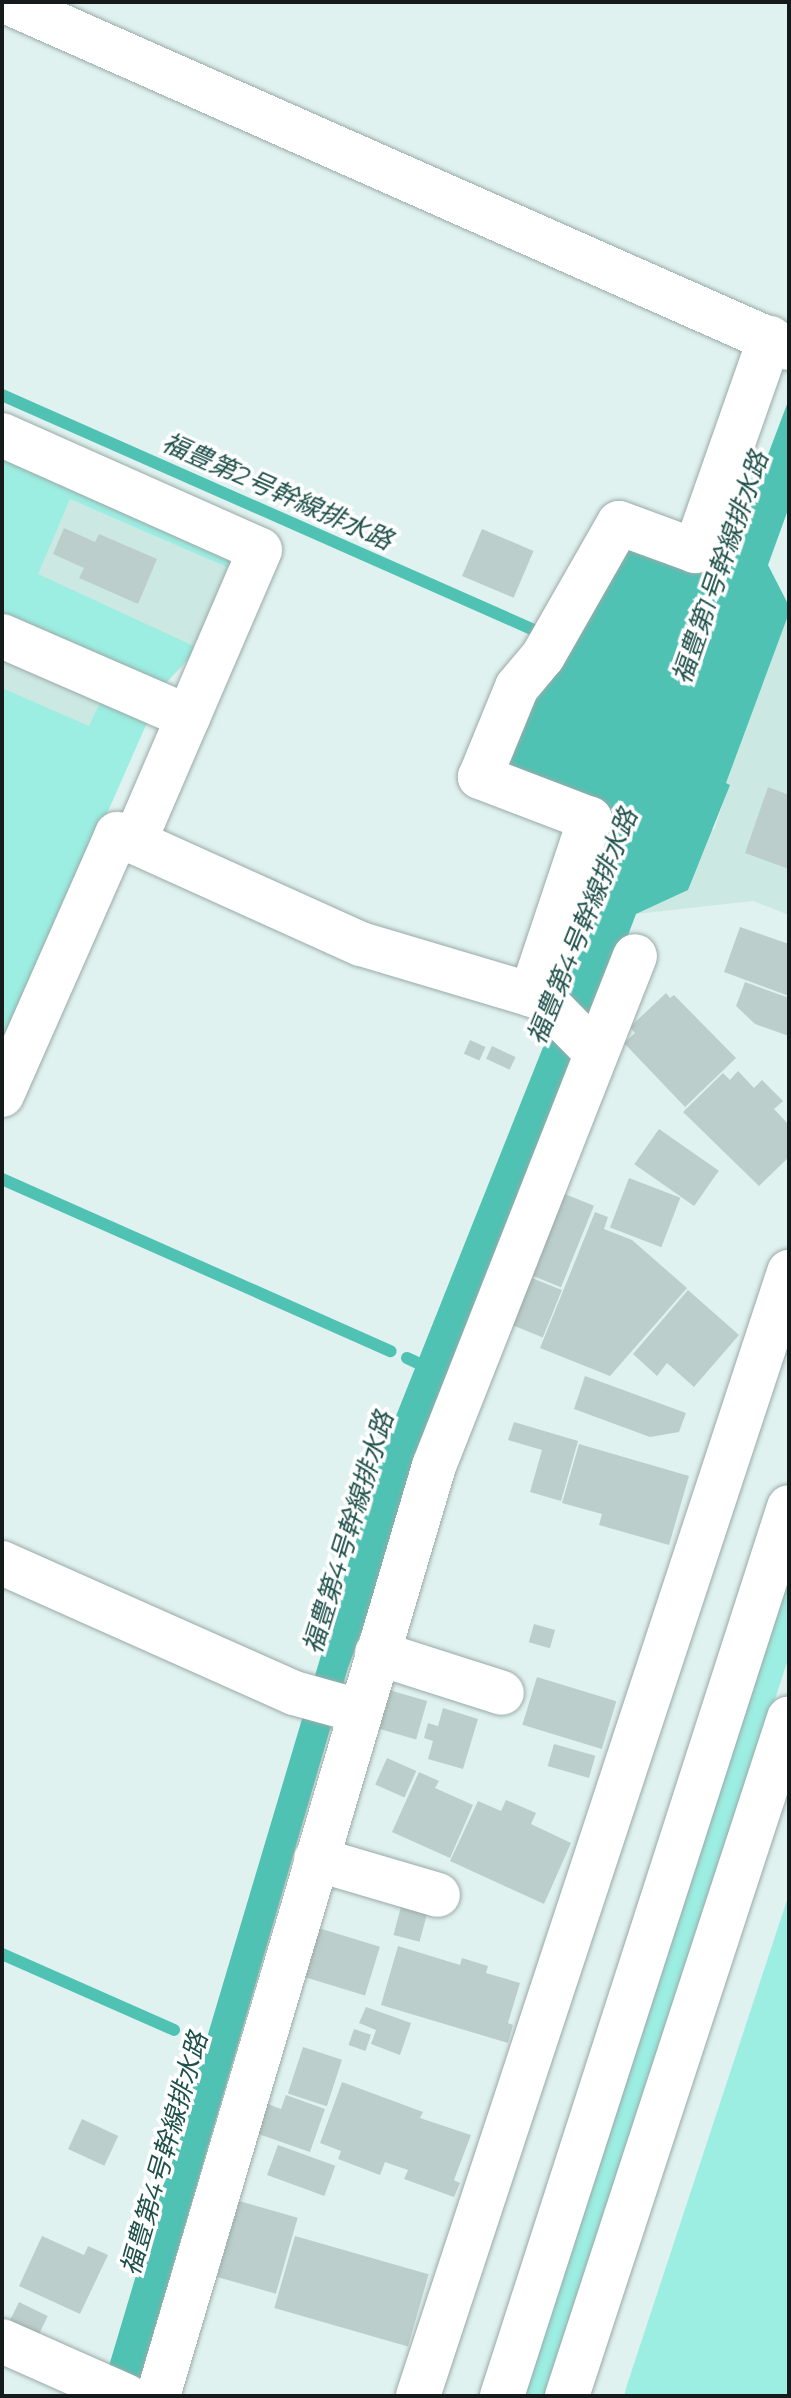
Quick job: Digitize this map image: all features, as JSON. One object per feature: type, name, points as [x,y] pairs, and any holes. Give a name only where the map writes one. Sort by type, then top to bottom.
[{"type":"street","points":[[7,2],[780,343],[695,551],[619,523],[543,656],[517,687],[480,777],[590,819],[537,997]]},
{"type":"street","points":[[2,435],[260,550],[134,842]]},
{"type":"street","points":[[2,636],[188,717]]},
{"type":"street","points":[[2,1095],[117,834],[361,944],[537,997],[595,1052]]},
{"type":"street","points":[[158,2396],[316,1859],[355,1710],[377,1653],[434,1466],[635,956]]},
{"type":"street","points":[[418,2396],[789,1272]]},
{"type":"street","points":[[502,2396],[789,1507]]},
{"type":"street","points":[[2,1563],[294,1693],[355,1710]]},
{"type":"street","points":[[377,1653],[502,1693]]},
{"type":"street","points":[[567,2396],[789,1718]]},
{"type":"street","points":[[316,1859],[438,1895]]},
{"type":"street","points":[[2,2341],[107,2388]]},
{"type":"shaded area","points":[[2,454],[236,571],[196,652],[163,686],[2,1052]]},
{"type":"shaded area","points":[[2,454],[225,553],[236,571],[70,499],[38,574],[198,648],[163,686],[2,618]]},
{"type":"shaded area","points":[[789,613],[789,915],[753,901],[636,914],[688,890],[710,828],[714,830],[729,785],[725,784]]},
{"type":"shaded area","points":[[2,688],[89,726],[104,694],[149,718],[2,1052]]},
{"type":"shaded area","points":[[789,1565],[789,1656],[548,2396],[516,2396]]},
{"type":"shaded area","points":[[789,1894],[789,2396],[624,2396],[627,2385]]},
{"type":"water","points":[[789,399],[789,507],[768,565],[789,606],[789,613],[726,783],[730,785],[688,890],[636,914],[606,994],[589,1020],[348,1668],[135,2396],[100,2396],[382,1451],[571,977],[550,967],[604,810],[495,769],[625,538],[703,565],[737,473],[758,481]]},
{"type":"building","points":[[64,528],[95,542],[99,534],[157,559],[138,604],[79,578],[84,568],[53,554]]},
{"type":"building","points":[[482,529],[534,551],[514,598],[462,576]]},
{"type":"building","points":[[768,787],[789,795],[789,869],[745,853]]},
{"type":"building","points":[[740,927],[789,944],[789,996],[724,972]]},
{"type":"building","points":[[745,982],[789,998],[789,1036],[755,1024],[736,1006]]},
{"type":"building","points":[[666,993],[670,998],[674,995],[736,1058],[685,1107],[624,1043],[635,1033],[630,1027]]},
{"type":"building","points":[[470,1040],[486,1047],[479,1061],[464,1054]]},
{"type":"building","points":[[492,1046],[516,1057],[510,1070],[486,1059]]},
{"type":"building","points":[[738,1071],[754,1088],[762,1080],[783,1101],[774,1109],[789,1125],[789,1157],[759,1186],[683,1112],[723,1073],[730,1080]]},
{"type":"building","points":[[659,1129],[719,1171],[694,1206],[634,1164]]},
{"type":"building","points":[[629,1178],[680,1198],[661,1247],[610,1227]]},
{"type":"building","points":[[555,1190],[594,1206],[561,1287],[522,1272]]},
{"type":"building","points":[[595,1212],[608,1217],[604,1229],[632,1240],[687,1288],[610,1376],[540,1348]]},
{"type":"building","points":[[522,1274],[562,1290],[543,1337],[503,1321]]},
{"type":"building","points":[[688,1290],[739,1335],[694,1387],[667,1363],[657,1376],[633,1354]]},
{"type":"building","points":[[585,1376],[686,1413],[679,1432],[650,1437],[574,1409]]},
{"type":"building","points":[[514,1422],[578,1441],[561,1501],[530,1492],[542,1450],[508,1440]]},
{"type":"building","points":[[579,1444],[689,1476],[669,1545],[599,1525],[602,1514],[562,1503]]},
{"type":"building","points":[[534,1624],[555,1630],[550,1648],[529,1642]]},
{"type":"building","points":[[537,1677],[616,1701],[602,1749],[522,1725]]},
{"type":"building","points":[[382,1688],[427,1701],[416,1739],[371,1726]]},
{"type":"building","points":[[443,1708],[478,1719],[463,1769],[428,1759],[433,1741],[424,1738],[428,1723],[438,1726]]},
{"type":"building","points":[[554,1744],[595,1756],[589,1778],[548,1766]]},
{"type":"building","points":[[387,1758],[416,1771],[404,1798],[375,1784]]},
{"type":"building","points":[[419,1772],[439,1781],[435,1788],[473,1805],[450,1858],[392,1832]]},
{"type":"building","points":[[506,1800],[536,1813],[531,1824],[571,1843],[544,1904],[450,1861],[478,1801],[501,1811]]},
{"type":"building","points":[[402,1903],[428,1910],[420,1942],[393,1935]]},
{"type":"building","points":[[312,1926],[380,1947],[365,1996],[297,1975]]},
{"type":"building","points":[[398,1946],[460,1965],[462,1958],[488,1966],[486,1973],[520,1983],[508,2023],[513,2025],[508,2043],[381,2005]]},
{"type":"building","points":[[366,2007],[411,2023],[400,2055],[371,2044],[376,2030],[359,2023]]},
{"type":"building","points":[[354,2029],[371,2035],[365,2051],[348,2045]]},
{"type":"building","points":[[303,2047],[342,2060],[327,2106],[288,2094]]},
{"type":"building","points":[[342,2082],[423,2112],[420,2118],[471,2135],[454,2180],[460,2183],[454,2197],[404,2179],[408,2170],[385,2162],[380,2175],[338,2159],[341,2151],[320,2143]]},
{"type":"building","points":[[286,2095],[325,2109],[310,2152],[250,2131],[260,2101],[281,2109]]},
{"type":"building","points":[[82,2119],[118,2136],[104,2166],[68,2149]]},
{"type":"building","points":[[278,2145],[335,2166],[324,2196],[267,2175]]},
{"type":"building","points":[[239,2201],[298,2218],[276,2294],[217,2277]]},
{"type":"building","points":[[42,2236],[84,2255],[88,2246],[108,2255],[80,2314],[19,2286]]},
{"type":"building","points":[[295,2236],[429,2274],[408,2346],[274,2308]]},
{"type":"building","points":[[19,2302],[48,2316],[37,2338],[8,2324]]},
{"type":"waterway","name":"福豊第2号幹線排水路","points":[[2,395],[534,630]]},
{"type":"waterway","points":[[2,1179],[391,1351]]},
{"type":"waterway","points":[[407,1358],[428,1368]]},
{"type":"waterway","name":"福豊第4号幹線排水路","points":[[2,1954],[174,2030]]},
{"type":"water label","name":"福豊第1号幹線排水路","points":[[721,568]]}]
